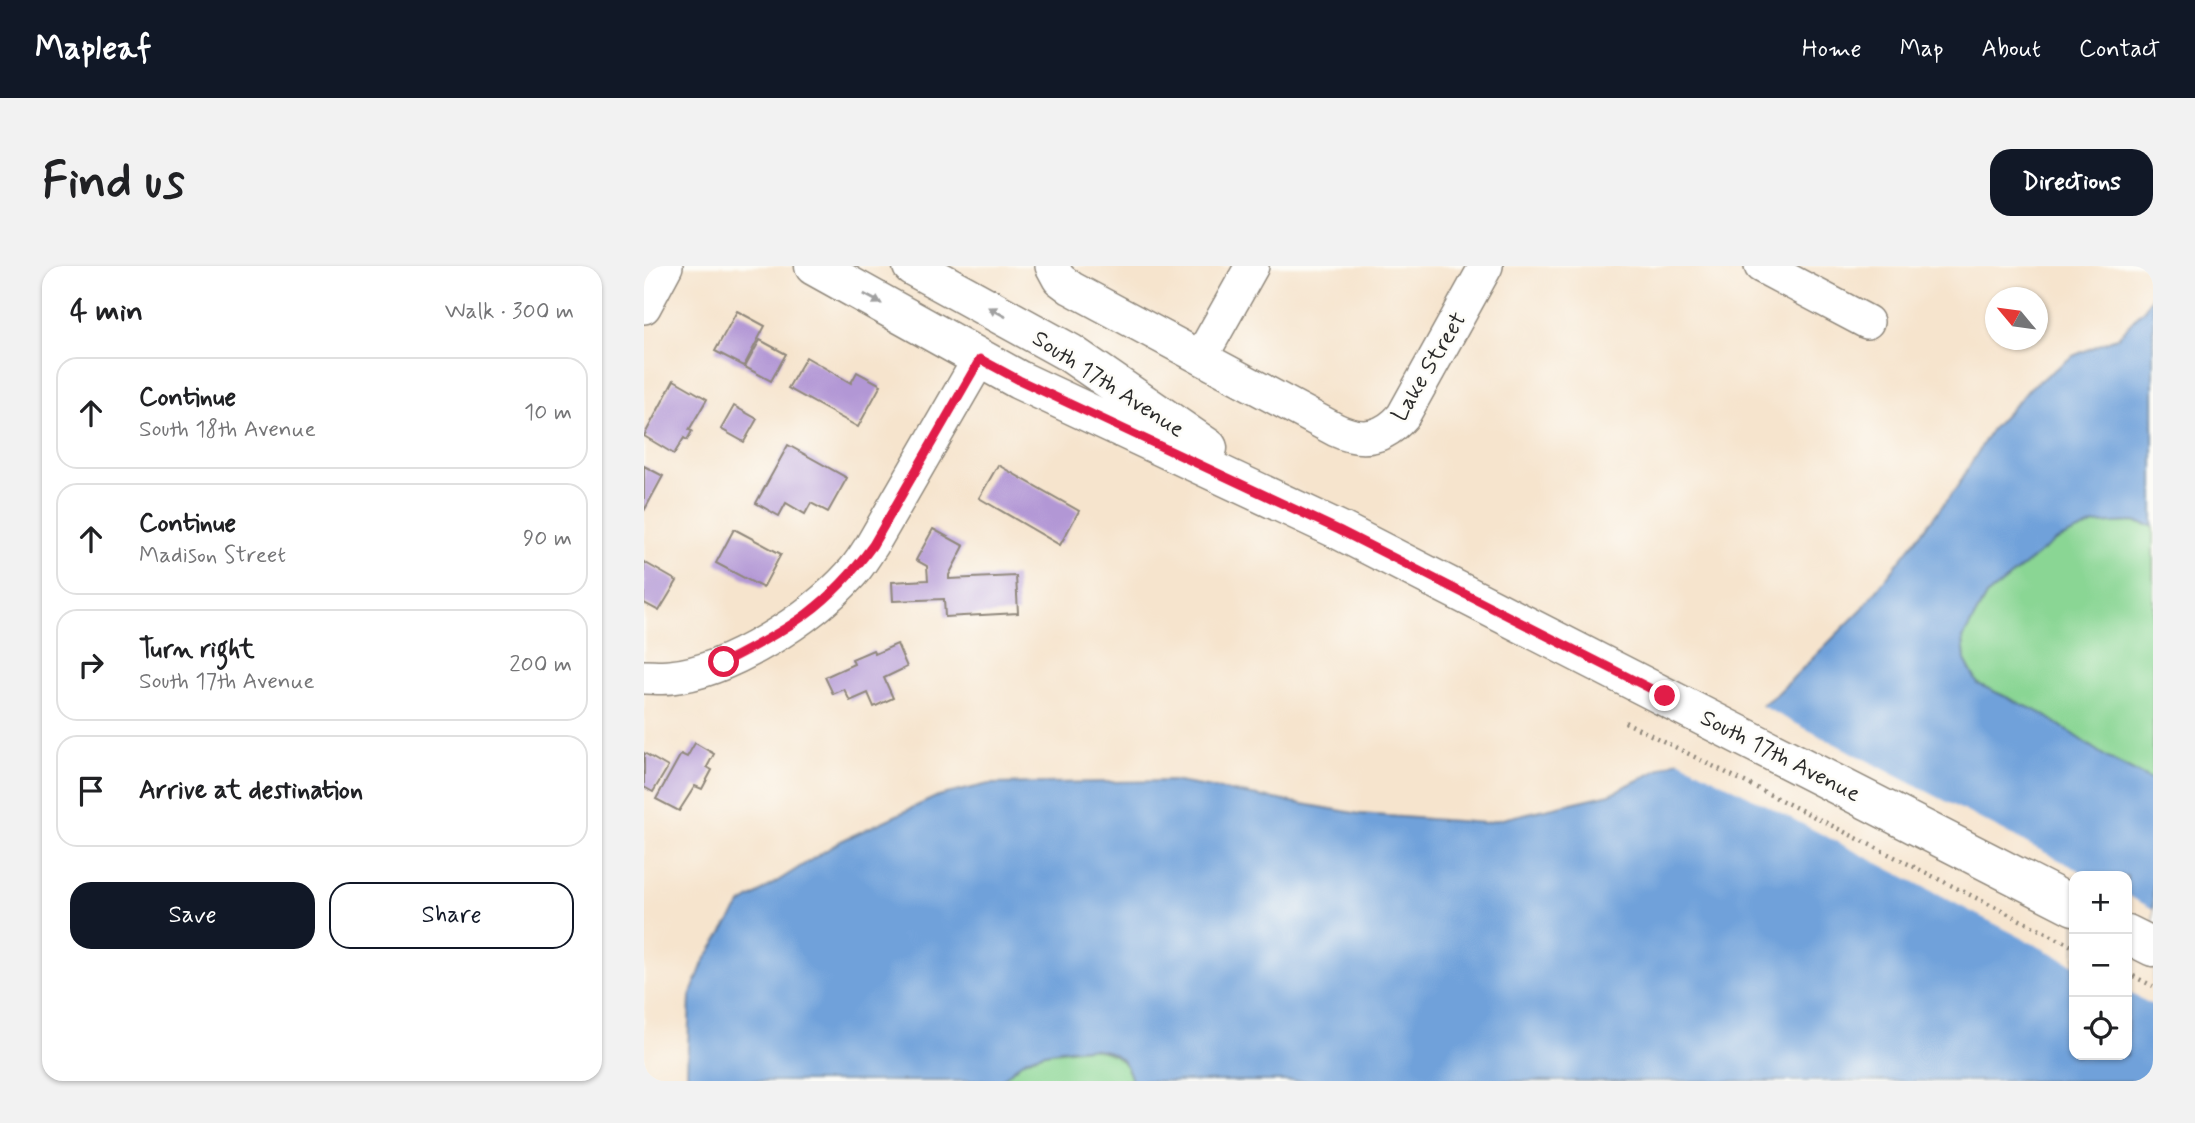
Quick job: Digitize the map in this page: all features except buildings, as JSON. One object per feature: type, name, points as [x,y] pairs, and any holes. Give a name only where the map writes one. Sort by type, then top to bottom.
[{"type":"main road","name":"South 17th Avenue","points":[[814,266],[1019,380],[1299,511],[2069,903]]},
{"type":"main road","name":"South 17th Avenue","points":[[912,266],[1070,353],[1299,511]]},
{"type":"main road","points":[[2129,934],[2153,947]]},
{"type":"street","points":[[644,307],[666,266]]},
{"type":"street","points":[[1052,266],[1059,279],[1072,288],[1201,357],[1252,266]]},
{"type":"street","name":"Lake Street","points":[[1201,357],[1336,430],[1361,439],[1375,436],[1397,423],[1410,405],[1486,266]]},
{"type":"street","points":[[1761,266],[1867,322]]},
{"type":"street","points":[[644,677],[672,677],[724,662],[785,631],[826,600],[852,574],[873,545],[980,359]]},
{"type":"path","points":[[1625,722],[2069,944]]},
{"type":"path","points":[[2132,976],[2153,986]]},
{"type":"green space","points":[[2133,522],[2153,526],[2153,781],[2106,757],[2043,714],[1978,684],[1965,660],[1963,638],[1986,596],[2055,541],[2094,524]]},
{"type":"green space","points":[[1090,1048],[1117,1057],[1126,1066],[1132,1081],[1001,1081],[1023,1061],[1044,1053]]},
{"type":"water","points":[[2153,294],[2153,526],[2133,522],[2094,524],[2055,541],[1986,596],[1963,638],[1965,660],[1978,684],[2043,714],[2106,757],[2153,781],[2153,1081],[1132,1081],[1118,1056],[1083,1048],[1046,1053],[1027,1059],[1001,1081],[689,1081],[687,1071],[690,997],[703,963],[740,905],[841,841],[938,796],[989,784],[1172,781],[1360,814],[1485,823],[1610,794],[1705,747],[1778,693],[1862,609],[1957,487],[1991,430],[2031,387],[2073,356],[2118,337],[2145,308]]},
{"type":"pier","points":[[1758,704],[2080,871],[2069,871],[2069,962],[1675,758],[1703,744]]},
{"type":"pier","points":[[2132,898],[2153,909],[2153,1005],[2132,994]]},
{"type":"route","points":[[724,662],[785,631],[826,600],[852,574],[873,545],[980,359],[1019,380],[1339,530],[1665,696]]}]
